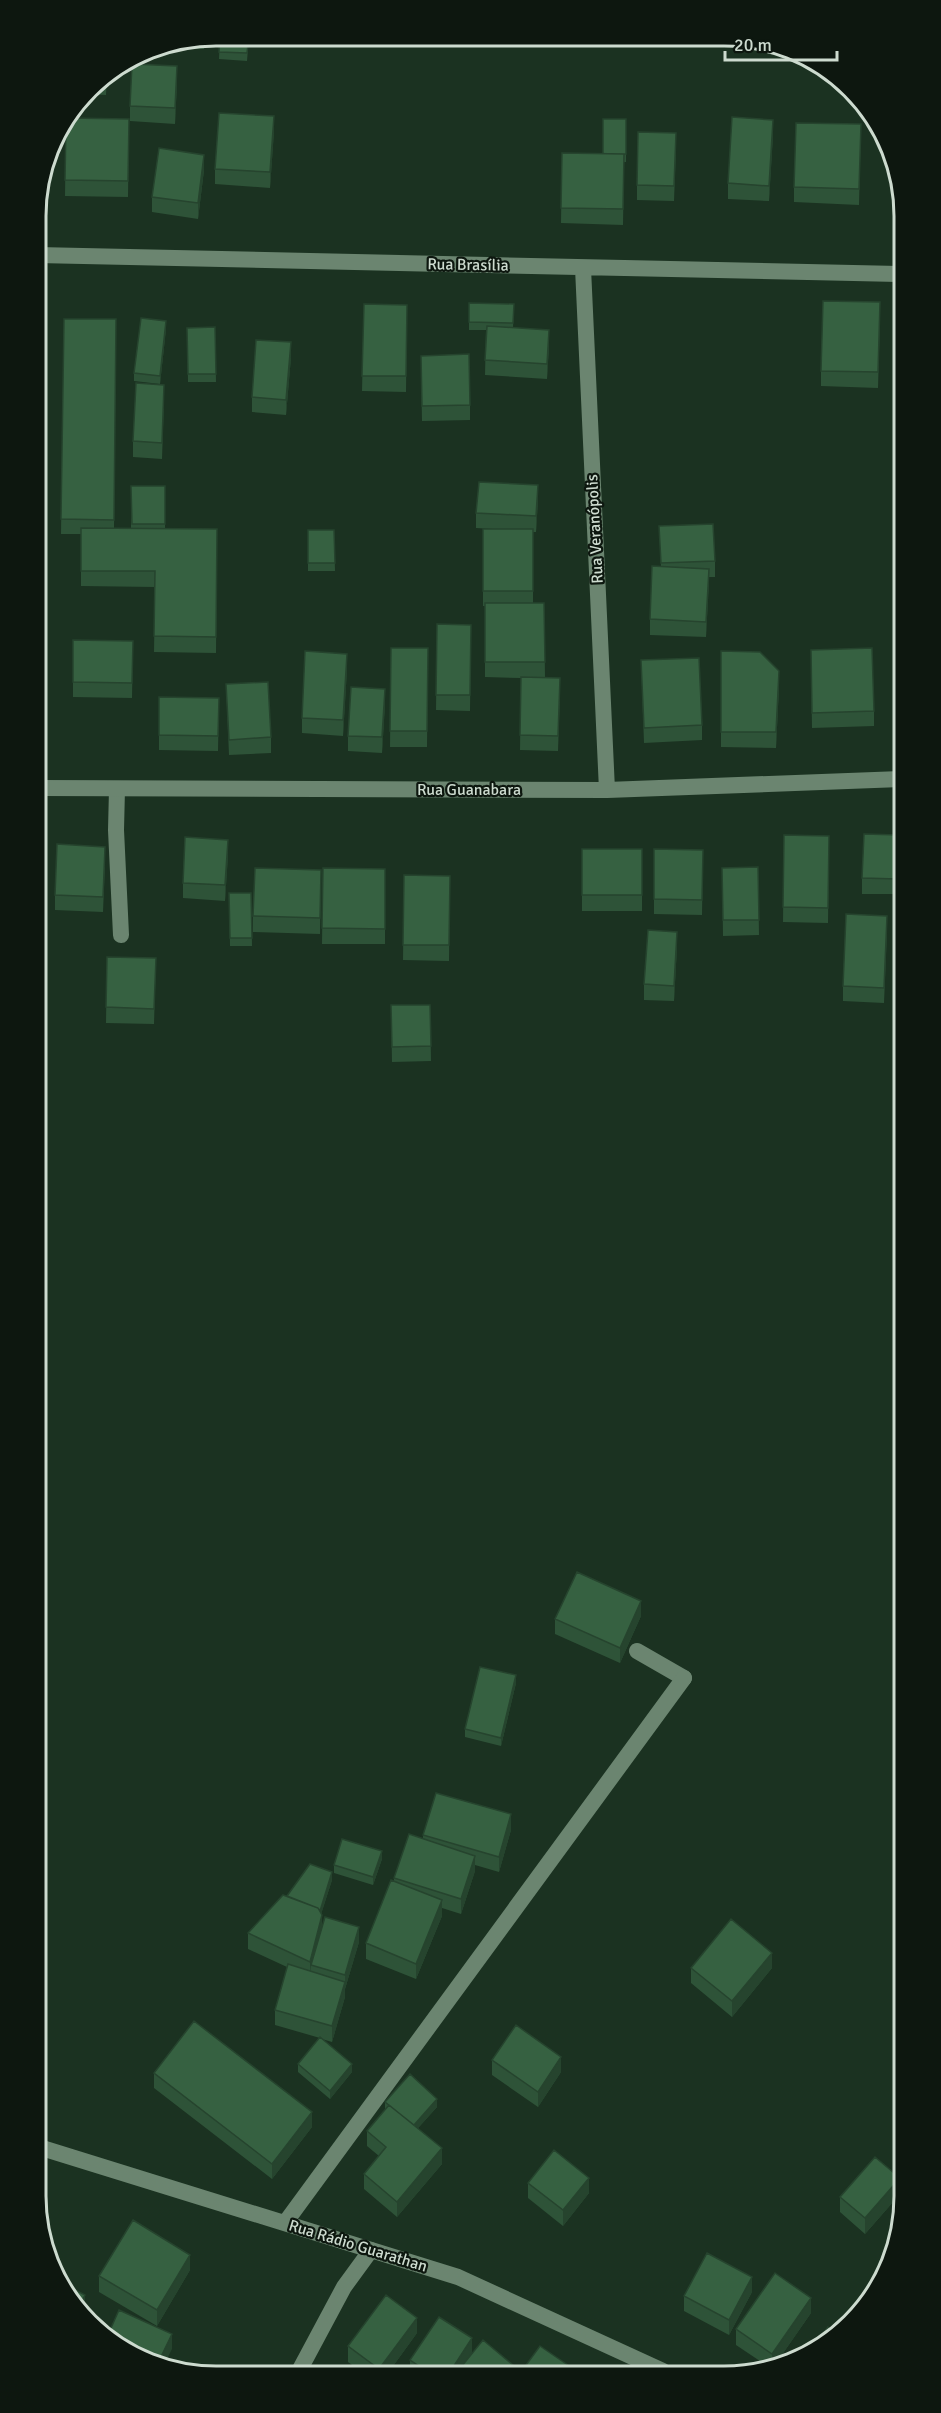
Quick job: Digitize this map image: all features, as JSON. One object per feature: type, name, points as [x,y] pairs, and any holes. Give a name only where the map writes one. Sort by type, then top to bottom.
[{"type":"street","name":"Rua Brasília","points":[[47,255],[894,274]]},
{"type":"street","name":"Rua Veranópolis","points":[[583,268],[607,790]]},
{"type":"street","name":"Rua Guanabara","points":[[47,788],[607,790],[894,779]]},
{"type":"street","points":[[117,789],[116,830],[121,935]]},
{"type":"street","points":[[285,2223],[684,1678],[637,1651]]},
{"type":"street","name":"Rua Rádio Guarathan","points":[[46,2149],[458,2277],[650,2366]]},
{"type":"street","points":[[302,2366],[344,2287],[371,2250]]},
{"type":"building","points":[[219,47],[248,47],[247,53],[219,52]]},
{"type":"building","points":[[140,64],[177,66],[175,108],[130,106],[132,69]]},
{"type":"building","points":[[219,113],[274,116],[270,172],[215,169]]},
{"type":"building","points":[[732,117],[773,120],[769,186],[728,183]]},
{"type":"building","points":[[78,118],[129,119],[128,181],[65,180],[66,138]]},
{"type":"building","points":[[603,119],[626,119],[626,154],[603,154]]},
{"type":"building","points":[[796,123],[861,124],[859,189],[794,187]]},
{"type":"building","points":[[638,132],[676,133],[674,186],[637,185]]},
{"type":"building","points":[[159,148],[204,155],[198,203],[152,197]]},
{"type":"building","points":[[562,153],[624,154],[623,209],[561,208]]},
{"type":"building","points":[[823,301],[880,302],[878,372],[821,371]]},
{"type":"building","points":[[469,303],[514,304],[513,323],[469,322]]},
{"type":"building","points":[[364,304],[407,305],[406,376],[362,376]]},
{"type":"building","points":[[141,318],[166,321],[160,376],[134,373]]},
{"type":"building","points":[[64,319],[116,319],[114,520],[61,519]]},
{"type":"building","points":[[487,326],[549,330],[547,364],[485,360]]},
{"type":"building","points":[[215,327],[216,374],[188,374],[187,328]]},
{"type":"building","points":[[256,340],[291,342],[286,400],[252,397]]},
{"type":"building","points":[[469,354],[470,405],[422,406],[421,356]]},
{"type":"building","points":[[136,383],[164,385],[162,443],[133,441]]},
{"type":"building","points":[[479,482],[538,485],[536,516],[476,513]]},
{"type":"building","points":[[131,486],[165,486],[165,524],[132,524]]},
{"type":"building","points":[[713,524],[715,561],[661,563],[659,526]]},
{"type":"building","points":[[81,528],[217,529],[216,637],[154,636],[155,571],[81,571]]},
{"type":"building","points":[[483,529],[533,529],[533,591],[483,591]]},
{"type":"building","points":[[308,530],[334,530],[335,563],[308,563]]},
{"type":"building","points":[[652,566],[709,569],[706,622],[650,619]]},
{"type":"building","points":[[485,603],[544,603],[545,662],[485,662]]},
{"type":"building","points":[[437,624],[471,625],[470,695],[436,695]]},
{"type":"building","points":[[73,640],[133,641],[132,683],[73,682]]},
{"type":"building","points":[[391,648],[428,648],[427,731],[390,731]]},
{"type":"building","points":[[872,648],[874,711],[812,713],[811,650]]},
{"type":"building","points":[[305,651],[347,654],[343,720],[302,718]]},
{"type":"building","points":[[721,651],[760,652],[779,671],[776,732],[721,732]]},
{"type":"building","points":[[699,658],[702,725],[644,728],[641,660]]},
{"type":"building","points":[[521,677],[560,678],[558,736],[520,735]]},
{"type":"building","points":[[268,682],[271,737],[229,740],[226,684]]},
{"type":"building","points":[[351,687],[385,689],[382,737],[348,736]]},
{"type":"building","points":[[159,697],[219,698],[218,736],[159,735]]},
{"type":"building","points":[[864,834],[894,835],[894,879],[862,878]]},
{"type":"building","points":[[784,835],[829,836],[828,908],[783,907]]},
{"type":"building","points":[[185,837],[228,840],[225,885],[183,883]]},
{"type":"building","points":[[57,844],[105,847],[103,897],[55,895]]},
{"type":"building","points":[[582,849],[642,849],[642,895],[582,895]]},
{"type":"building","points":[[654,849],[703,850],[702,900],[654,899]]},
{"type":"building","points":[[758,867],[759,920],[723,920],[722,868]]},
{"type":"building","points":[[255,868],[321,870],[320,918],[253,916]]},
{"type":"building","points":[[323,868],[385,869],[385,929],[322,928]]},
{"type":"building","points":[[404,875],[450,876],[449,945],[403,945]]},
{"type":"building","points":[[229,893],[251,893],[252,938],[230,938]]},
{"type":"building","points":[[846,914],[887,916],[884,988],[843,986]]},
{"type":"building","points":[[648,930],[677,932],[674,986],[644,984]]},
{"type":"building","points":[[107,957],[156,958],[154,1009],[106,1007]]},
{"type":"building","points":[[391,1005],[430,1005],[431,1046],[392,1047]]},
{"type":"building","points":[[577,1572],[641,1601],[620,1648],[555,1619]]},
{"type":"building","points":[[480,1667],[516,1675],[501,1738],[465,1729]]},
{"type":"building","points":[[436,1793],[511,1814],[499,1857],[423,1835]]},
{"type":"building","points":[[409,1834],[475,1856],[461,1899],[394,1878]]},
{"type":"building","points":[[342,1839],[382,1851],[373,1877],[334,1865]]},
{"type":"building","points":[[310,1864],[332,1872],[320,1911],[318,1908],[287,1896]]},
{"type":"building","points":[[391,1880],[442,1900],[416,1964],[366,1943]]},
{"type":"building","points":[[283,1895],[318,1908],[322,1915],[310,1962],[248,1933]]},
{"type":"building","points":[[325,1917],[359,1927],[345,1975],[311,1965]]},
{"type":"building","points":[[731,1919],[772,1953],[732,2001],[691,1968]]},
{"type":"building","points":[[288,1964],[345,1982],[332,2026],[275,2010]]},
{"type":"building","points":[[194,2021],[312,2112],[272,2164],[154,2073]]},
{"type":"building","points":[[516,2025],[561,2057],[538,2092],[492,2060]]},
{"type":"building","points":[[320,2037],[352,2064],[330,2091],[298,2064]]},
{"type":"building","points":[[410,2074],[437,2099],[414,2125],[385,2102]]},
{"type":"building","points":[[389,2105],[442,2148],[397,2202],[364,2174],[386,2147],[367,2131]]},
{"type":"building","points":[[554,2150],[589,2178],[563,2210],[528,2183]]},
{"type":"building","points":[[875,2157],[894,2173],[894,2185],[865,2218],[840,2197]]},
{"type":"building","points":[[133,2220],[190,2255],[157,2310],[99,2276]]},
{"type":"building","points":[[707,2253],[752,2277],[729,2320],[684,2296]]},
{"type":"building","points":[[775,2273],[811,2298],[772,2354],[736,2329]]},
{"type":"building","points":[[74,2289],[85,2295],[82,2300]]},
{"type":"building","points":[[386,2295],[417,2318],[381,2366],[375,2366],[348,2346]]},
{"type":"building","points":[[119,2310],[172,2334],[161,2357],[141,2349],[111,2329]]},
{"type":"building","points":[[439,2317],[472,2338],[454,2366],[419,2366],[410,2360]]},
{"type":"building","points":[[483,2340],[513,2365],[512,2366],[462,2366]]},
{"type":"building","points":[[540,2346],[569,2366],[525,2366]]}]
